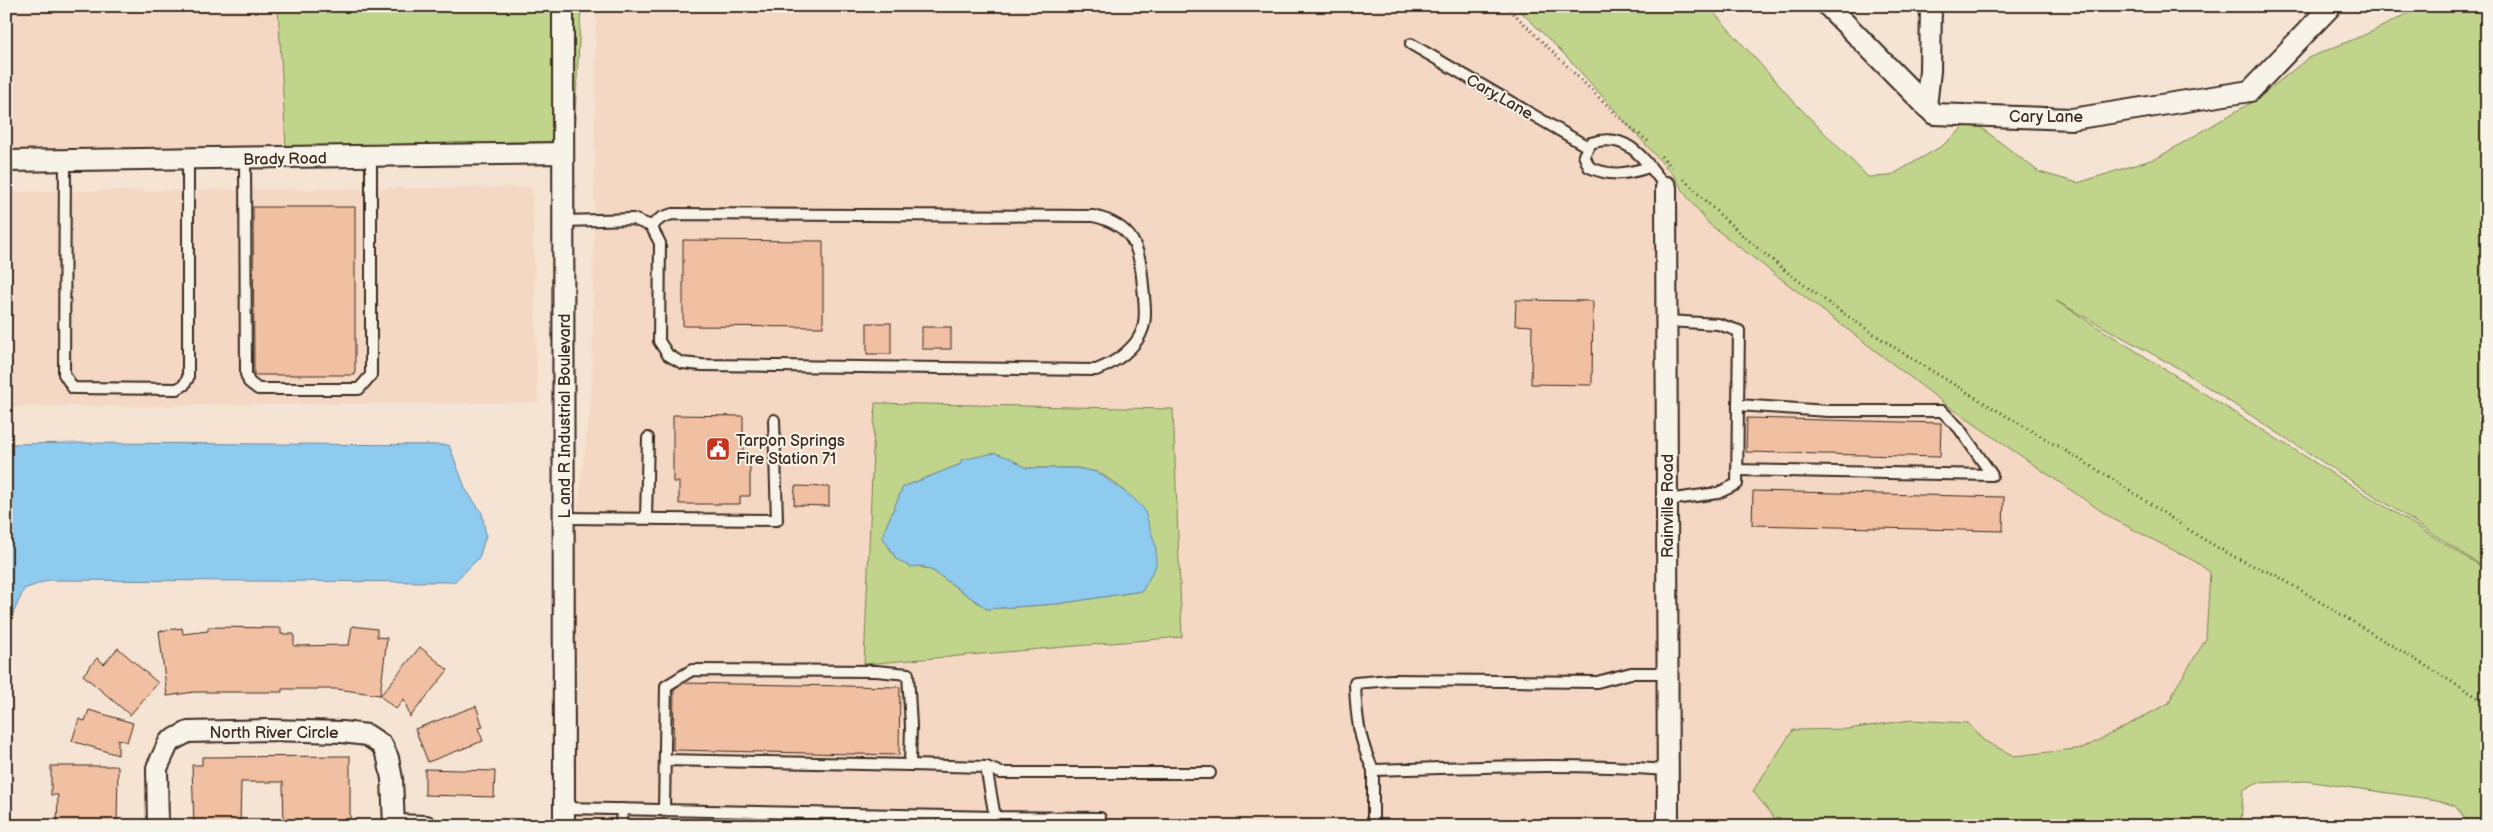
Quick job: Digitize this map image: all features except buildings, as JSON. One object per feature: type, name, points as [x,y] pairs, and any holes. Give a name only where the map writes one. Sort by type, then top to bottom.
[{"type":"street","name":"L and R Industrial Boulevard","points":[[563,6],[564,817]]},
{"type":"street","name":"Cary Lane","points":[[1828,6],[1934,114],[2072,119],[2250,91],[2331,6]]},
{"type":"street","points":[[1926,107],[1930,71],[1931,6]]},
{"type":"street","name":"Brady Road","points":[[6,162],[563,153]]},
{"type":"street","name":"Rainville Road","points":[[1668,826],[1667,321],[1675,179]]},
{"type":"street","name":"North River Circle","points":[[158,826],[156,768],[169,742],[188,732],[269,730],[342,732],[367,735],[382,745],[388,758],[392,779],[394,826]]},
{"type":"street","points":[[394,826],[426,826]]},
{"type":"lane","name":"Cary Lane","points":[[1411,44],[1588,147]]},
{"type":"lane","points":[[1650,167],[1626,174],[1601,173],[1589,167],[1584,155],[1591,143],[1606,138],[1634,148],[1650,167],[1675,179]]},
{"type":"lane","points":[[245,158],[246,374],[249,382],[258,389],[359,389],[371,375],[371,156]]},
{"type":"lane","points":[[64,161],[64,374],[68,383],[73,388],[176,389],[184,385],[188,378],[188,159]]},
{"type":"lane","points":[[564,220],[633,219],[651,226],[660,243],[659,341],[668,355],[682,363],[702,365],[1096,370],[1122,356],[1134,344],[1143,328],[1145,306],[1141,256],[1134,242],[1124,230],[1110,220],[1093,216],[672,214],[661,218],[651,226]]},
{"type":"lane","points":[[1667,321],[1718,324],[1739,331],[1737,484],[1718,493],[1667,500]]},
{"type":"lane","points":[[1737,470],[1992,476],[1959,428],[1942,411],[1828,411],[1738,405]]},
{"type":"lane","points":[[564,518],[777,520],[774,420]]},
{"type":"lane","points":[[646,518],[648,438]]},
{"type":"lane","points":[[664,811],[666,686],[692,670],[857,671],[908,674],[911,726],[910,765]]},
{"type":"lane","points":[[1373,826],[1373,770],[1362,746],[1356,720],[1355,683],[1391,680],[1596,682],[1631,673],[1667,673]]},
{"type":"lane","points":[[665,760],[986,767],[1001,773],[1210,773]]},
{"type":"lane","points":[[1373,770],[1512,766],[1619,766],[1668,770]]},
{"type":"lane","points":[[986,767],[995,822]]},
{"type":"lane","points":[[564,817],[622,809],[995,822],[1100,818],[1100,826]]},
{"type":"lane","points":[[621,826],[622,809]]},
{"type":"path","points":[[1506,6],[1606,105],[1651,145]]},
{"type":"path","points":[[1658,152],[1675,179],[1774,263],[1933,374],[2110,477],[2225,552],[2249,565],[2274,574],[2487,703]]},
{"type":"shaded area","points":[[6,6],[278,6],[286,147],[6,150]]},
{"type":"shaded area","points":[[596,6],[1507,6],[1657,156],[1709,224],[1948,406],[2113,519],[2196,562],[2210,572],[2206,639],[2175,689],[2170,703],[2084,748],[2014,756],[1983,740],[1968,723],[1793,730],[1754,791],[1780,826],[573,826],[573,545],[592,390]],"holes":[[[1173,409],[1182,637],[865,664]]]},
{"type":"shaded area","points":[[532,187],[538,402],[6,407],[6,192]]},
{"type":"green space","points":[[278,6],[554,6],[554,143],[286,147]]},
{"type":"green space","points":[[573,6],[581,6],[573,150]]},
{"type":"green space","points":[[1515,6],[1708,6],[1797,105],[1868,177],[1890,176],[1942,146],[1965,126],[1979,126],[2039,172],[2078,183],[2157,158],[2257,99],[2308,58],[2369,33],[2423,6],[2487,6],[2487,569],[2178,368],[2056,301],[2487,570],[2487,826],[2471,826],[2455,806],[2437,800],[2306,781],[2256,783],[2243,790],[2241,826],[1780,826],[1753,791],[1793,730],[1848,729],[1911,720],[1968,723],[1983,740],[2014,756],[2084,748],[2169,703],[2175,689],[2206,639],[2210,572],[2196,562],[2113,519],[1948,406],[1709,224],[1688,198],[1675,177],[1566,56]]},
{"type":"green space","points":[[875,403],[1173,409],[1182,637],[864,664]],"holes":[[[1010,458],[1026,468],[1076,468],[1098,472],[1115,483],[1144,509],[1156,566],[1142,591],[1057,604],[987,609],[933,571],[896,559],[882,536],[903,487],[961,464]]]},
{"type":"water","points":[[6,444],[449,445],[466,490],[482,513],[486,535],[479,558],[454,582],[49,580],[24,589],[12,616],[8,640],[10,826],[6,826]]},
{"type":"water","points":[[995,453],[1010,458],[1026,468],[1076,468],[1097,472],[1132,497],[1144,509],[1156,547],[1156,566],[1142,591],[1057,604],[987,609],[933,571],[922,566],[910,567],[896,559],[882,536],[903,487],[961,464],[961,460]]},
{"type":"place","name":"Tarpon Springs Fire Station 71","points":[[718,449]]}]
